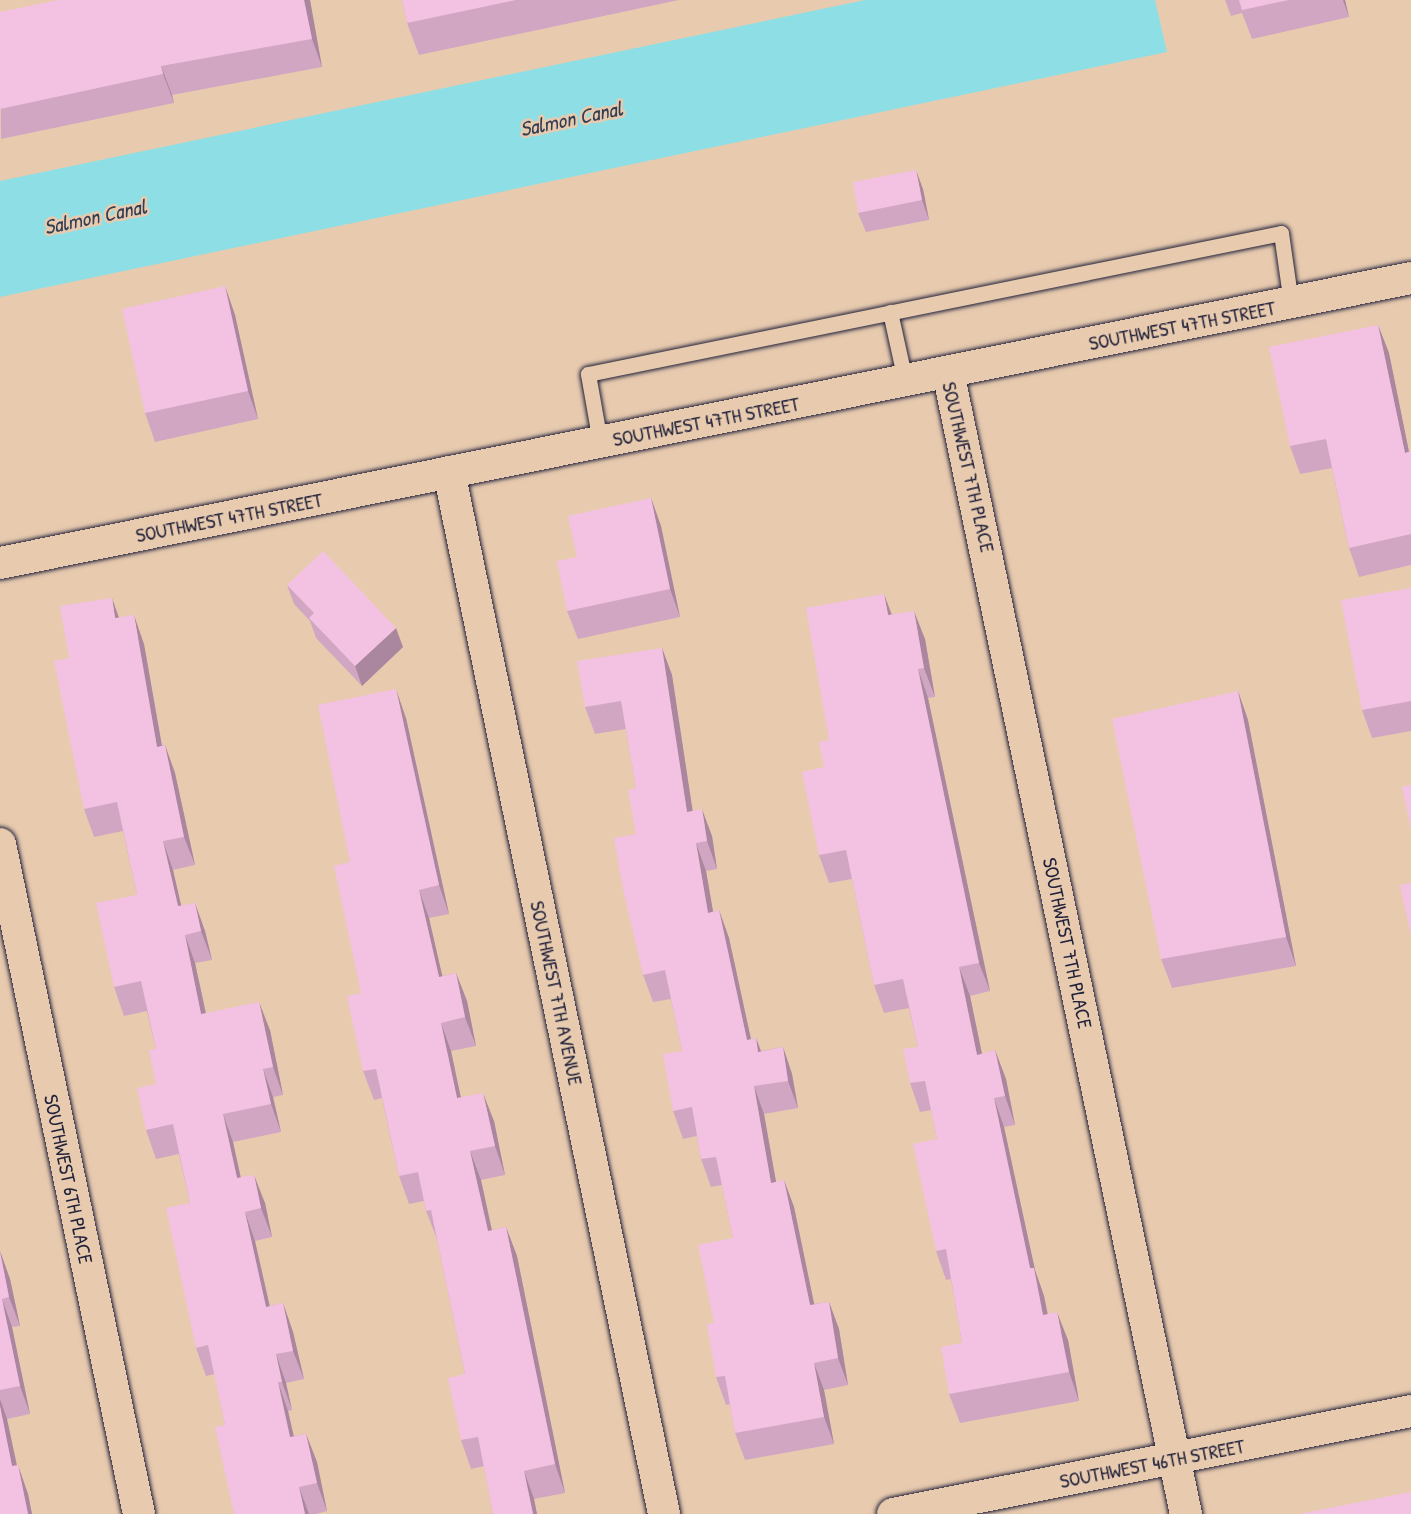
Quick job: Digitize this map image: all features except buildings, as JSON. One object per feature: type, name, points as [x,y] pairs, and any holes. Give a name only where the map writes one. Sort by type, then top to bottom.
[{"type":"street","name":"SOUTHWEST 47TH STREET","points":[[0,563],[1411,278]]},
{"type":"street","name":"SOUTHWEST 7TH PLACE","points":[[948,372],[1186,1514]]},
{"type":"street","name":"SOUTHWEST 7TH AVENUE","points":[[449,472],[664,1514]]},
{"type":"street","name":"SOUTHWEST 6TH PLACE","points":[[0,844],[139,1514]]},
{"type":"street","name":"SOUTHWEST 46TH STREET","points":[[893,1514],[1411,1411]]},
{"type":"lane","points":[[600,442],[588,374],[1281,233],[1291,303]]},
{"type":"lane","points":[[890,312],[905,380]]},
{"type":"water","name":"Salmon Canal","points":[[865,0],[1155,0],[1167,52],[0,297],[0,181]]}]
